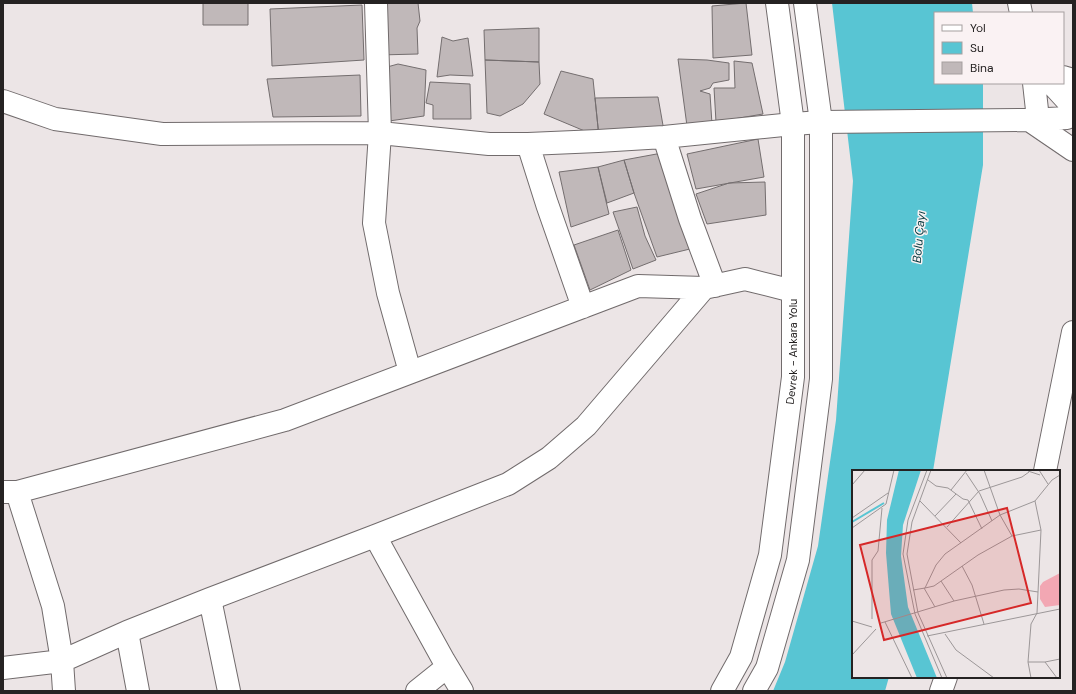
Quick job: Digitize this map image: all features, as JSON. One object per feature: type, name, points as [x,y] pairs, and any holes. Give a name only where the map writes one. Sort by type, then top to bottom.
[{"type":"main road","points":[[376,3],[380,133],[374,223],[388,293],[410,372]]},
{"type":"main road","name":"Devrek - Ankara Yolu","points":[[722,691],[741,657],[770,555],[793,377],[793,124],[777,3]]},
{"type":"main road","points":[[754,691],[767,668],[798,560],[821,379],[821,122],[805,3]]},
{"type":"main road","points":[[1034,84],[1034,120]]},
{"type":"main road","points":[[1052,84],[1071,109]]},
{"type":"main road","points":[[3,101],[55,119],[162,134],[380,133],[489,144],[598,141],[821,122],[1034,120],[1071,109]]},
{"type":"main road","points":[[1071,109],[1066,125],[1068,139],[1073,149]]},
{"type":"main road","points":[[1034,120],[1073,149]]},
{"type":"main road","points":[[664,136],[710,287]]},
{"type":"main road","points":[[528,144],[583,307]]},
{"type":"main road","points":[[64,691],[62,661],[53,606],[10,492],[285,420],[638,286],[710,287],[744,279],[793,291]]},
{"type":"main road","points":[[3,668],[62,661],[127,632],[210,598],[508,484],[549,458],[586,426],[710,287]]},
{"type":"main road","points":[[1045,470],[1073,332]]},
{"type":"main road","points":[[375,536],[447,667],[462,691]]},
{"type":"main road","points":[[210,598],[229,691]]},
{"type":"main road","points":[[127,632],[138,691]]},
{"type":"main road","points":[[417,691],[447,667]]},
{"type":"main road","points":[[941,691],[946,678]]},
{"type":"water","name":"Bolu Çayı","points":[[832,3],[972,3],[973,12],[934,12],[934,84],[983,84],[983,165],[933,470],[852,470],[852,678],[889,678],[885,691],[773,691],[785,662],[818,546],[836,420],[853,181]]},
{"type":"building","points":[[203,3],[248,3],[248,25],[203,25]]},
{"type":"building","points":[[380,3],[418,3],[420,21],[417,28],[418,54],[379,55]]},
{"type":"building","points":[[746,3],[752,55],[713,58],[712,6]]},
{"type":"building","points":[[362,5],[364,60],[272,66],[270,9]]},
{"type":"building","points":[[539,28],[539,62],[485,60],[484,30]]},
{"type":"building","points":[[442,37],[453,41],[468,38],[473,76],[450,75],[437,77]]},
{"type":"building","points":[[678,59],[707,60],[729,63],[729,80],[713,83],[710,88],[700,91],[710,94],[712,124],[687,126]]},
{"type":"building","points":[[485,60],[539,62],[540,84],[523,104],[500,116],[487,113]]},
{"type":"building","points":[[734,61],[752,63],[763,114],[716,122],[714,88],[735,88]]},
{"type":"building","points":[[398,64],[426,70],[424,116],[382,122],[380,69]]},
{"type":"building","points":[[561,71],[593,79],[599,137],[544,114]]},
{"type":"building","points":[[360,75],[361,116],[273,117],[267,79]]},
{"type":"building","points":[[430,82],[470,84],[471,119],[433,119],[433,105],[426,103]]},
{"type":"building","points":[[658,97],[664,131],[599,137],[595,98]]},
{"type":"building","points":[[758,139],[764,177],[696,189],[687,154]]},
{"type":"building","points":[[662,153],[694,248],[657,257],[624,160]]},
{"type":"building","points":[[624,160],[634,193],[607,203],[598,167]]},
{"type":"building","points":[[598,167],[609,214],[571,227],[559,172]]},
{"type":"building","points":[[765,182],[766,215],[707,224],[696,194],[729,183]]},
{"type":"building","points":[[637,207],[645,236],[656,260],[633,269],[613,212]]},
{"type":"building","points":[[618,230],[631,270],[590,290],[574,245]]}]
